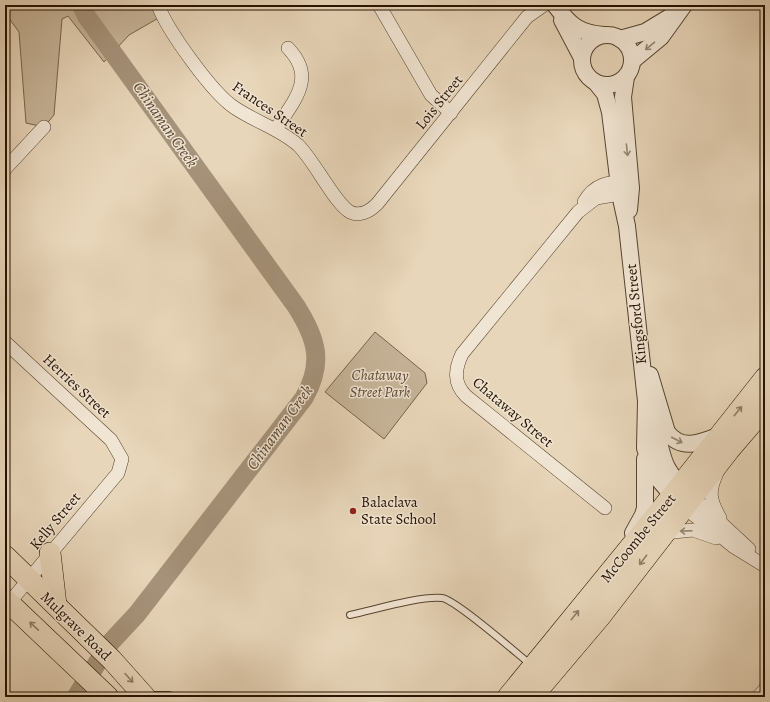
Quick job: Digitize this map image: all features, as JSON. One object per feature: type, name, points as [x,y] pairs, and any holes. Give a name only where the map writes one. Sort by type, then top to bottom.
[{"type":"main road","name":"McCoombe Street","points":[[508,697],[537,667],[596,590],[682,497],[723,443],[765,378]]},
{"type":"main road","name":"McCoombe Street","points":[[723,443],[765,408]]},
{"type":"main road","name":"McCoombe Street","points":[[532,697],[599,618],[664,533],[682,497]]},
{"type":"main road","points":[[50,553],[56,606]]},
{"type":"main road","name":"Mulgrave Road","points":[[5,556],[112,660],[144,696]]},
{"type":"main road","name":"Mulgrave Road","points":[[7,601],[103,692]]},
{"type":"street","name":"Frances Street","points":[[158,5],[167,26],[226,102],[257,121],[276,129],[298,146],[307,156],[341,204],[349,212],[357,214]]},
{"type":"street","points":[[379,5],[431,95],[451,113]]},
{"type":"street","name":"Lois Street","points":[[357,214],[365,213],[377,204],[527,17],[544,5]]},
{"type":"street","points":[[554,5],[567,21],[576,28],[588,34],[612,36],[627,44],[631,52],[632,61],[631,69],[626,77],[613,85],[597,84],[585,73],[582,58],[554,5]]},
{"type":"street","points":[[620,39],[645,32],[666,21],[683,6]]},
{"type":"street","points":[[632,61],[661,37],[683,6]]},
{"type":"street","points":[[582,58],[588,43],[595,38],[604,35]]},
{"type":"street","points":[[276,129],[297,96],[301,85],[302,74],[300,63],[288,48]]},
{"type":"street","name":"Kingsford Street","points":[[623,188],[623,90],[626,77]]},
{"type":"street","name":"Kingsford Street","points":[[597,84],[605,94],[610,112],[623,188],[646,401],[645,448],[654,473],[682,497]]},
{"type":"street","points":[[5,169],[44,127]]},
{"type":"street","name":"Chataway Street","points":[[605,508],[466,396],[456,382],[457,368],[462,354],[578,212],[596,198],[623,188]]},
{"type":"street","points":[[639,341],[667,432],[672,438],[688,445],[723,443],[711,493],[713,506],[724,525]]},
{"type":"street","name":"Herries Street","points":[[5,342],[111,440],[122,459]]},
{"type":"street","name":"Kingsford Street","points":[[646,401],[655,424],[662,460],[682,497]]},
{"type":"street","points":[[596,590],[643,515],[645,498],[645,448]]},
{"type":"street","name":"Kelly Street","points":[[7,601],[28,579],[118,473],[122,459]]},
{"type":"street","points":[[682,497],[724,525],[765,565]]},
{"type":"street","points":[[682,497],[734,547]]},
{"type":"street","points":[[664,533],[683,530],[700,532],[734,547],[765,565]]},
{"type":"street","points":[[758,697],[765,689]]},
{"type":"lane","points":[[350,615],[427,598],[444,598],[458,606],[537,667]]},
{"type":"lane","points":[[576,634],[599,618]]},
{"type":"lane","points":[[144,696],[169,695],[175,697]]},
{"type":"green space","points":[[5,5],[158,5],[162,16],[129,35],[104,62],[68,16],[62,19],[54,115],[44,127],[26,123],[19,32],[5,13]]},
{"type":"green space","name":"Chataway Street Park","points":[[375,332],[425,373],[427,383],[384,439],[325,392]]},
{"type":"waterway","name":"Chinaman Creek","points":[[76,697],[109,644],[137,614],[304,398],[314,374],[316,362],[313,340],[309,329],[296,306],[87,17],[81,5]]},
{"type":"place","name":"Balaclava State School","points":[[353,511]]}]
